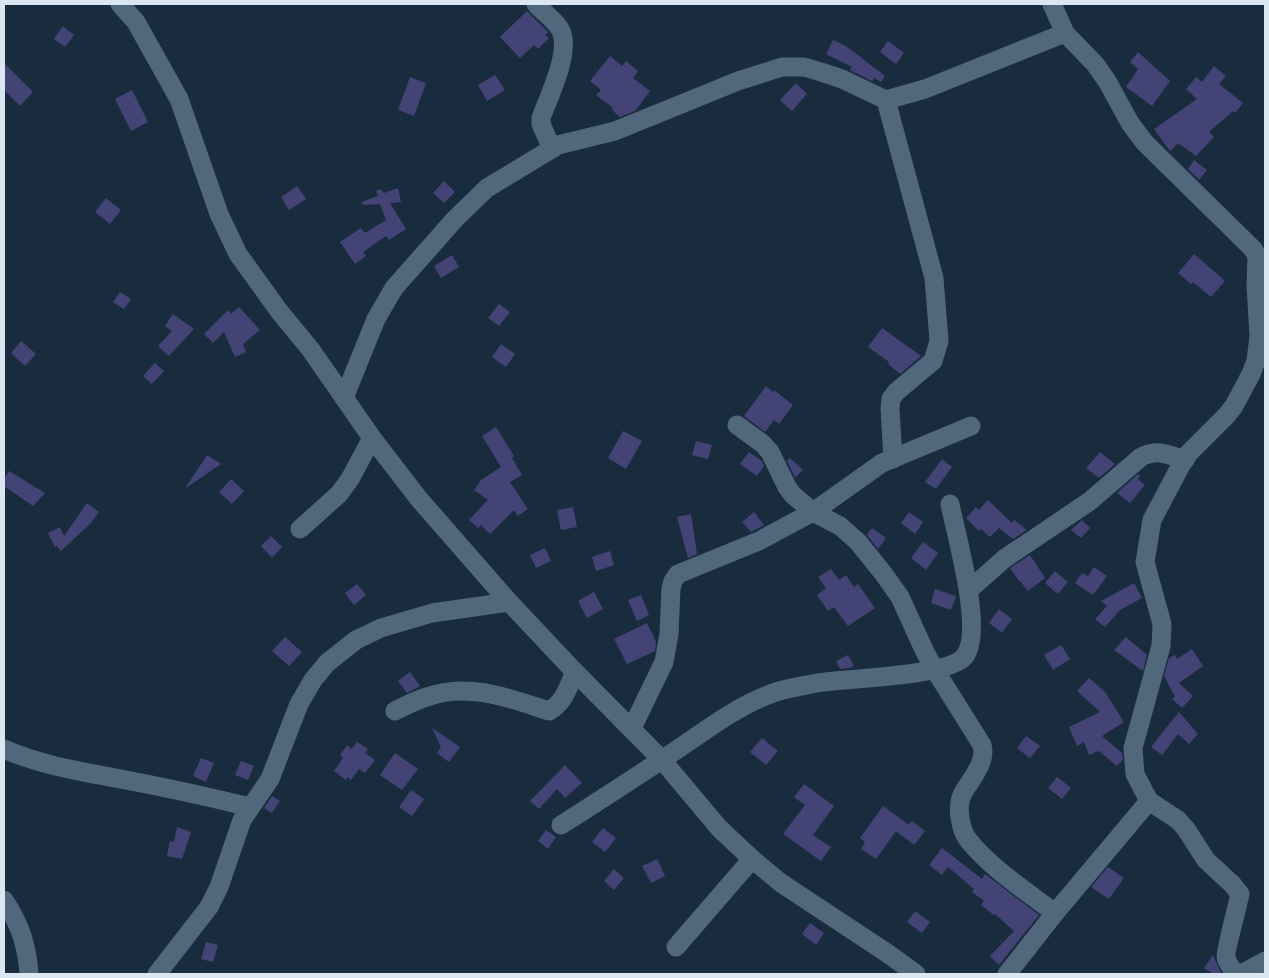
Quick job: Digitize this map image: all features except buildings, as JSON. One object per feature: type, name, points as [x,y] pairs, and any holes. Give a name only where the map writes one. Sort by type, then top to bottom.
[{"type":"street","points":[[120,4],[136,13],[179,99],[219,214],[238,254],[279,311],[311,350],[372,438],[419,499],[509,602],[662,760],[719,828],[781,883],[916,974]]},
{"type":"street","points":[[536,4],[560,28],[564,45],[559,69],[541,118],[541,124],[552,149]]},
{"type":"street","points":[[1052,4],[1065,33],[1107,81],[1130,123],[1145,143],[1253,249],[1257,256],[1256,285],[1260,336],[1256,361],[1251,374],[1234,406],[1185,460],[1152,520],[1145,562],[1162,624],[1161,646],[1132,748],[1135,774],[1148,801],[1178,820],[1186,828],[1206,860],[1240,894],[1230,938],[1225,951],[1228,962],[1236,974]]},
{"type":"street","points":[[344,398],[376,319],[394,288],[455,218],[487,188],[552,149],[615,131],[738,81],[782,68],[804,67],[821,72],[842,79],[886,100],[925,89],[1065,33]]},
{"type":"street","points":[[886,100],[934,278],[939,341],[938,351],[933,361],[896,392],[891,399],[893,459]]},
{"type":"street","points":[[737,425],[763,444],[776,462],[787,487],[812,512],[840,526],[858,542],[900,597],[925,652],[984,751],[981,763],[961,796],[962,827],[968,840],[1015,883],[1055,913]]},
{"type":"street","points":[[632,728],[664,662],[669,634],[671,589],[673,581],[678,574],[759,541],[812,512],[882,464],[971,426]]},
{"type":"street","points":[[300,529],[339,494],[350,479],[372,438]]},
{"type":"street","points":[[969,590],[1009,555],[1090,501],[1141,457],[1151,452],[1158,452],[1185,460]]},
{"type":"street","points":[[561,825],[740,709],[774,693],[818,683],[935,670],[956,663],[965,656],[970,643],[972,625],[969,590],[950,504]]},
{"type":"street","points":[[157,974],[209,907],[219,887],[242,820],[270,779],[299,704],[313,680],[327,663],[356,640],[380,628],[432,613],[509,602]]},
{"type":"street","points":[[395,711],[444,692],[477,691],[502,696],[549,710],[557,707],[565,696],[575,672]]},
{"type":"street","points":[[4,749],[18,755],[73,770],[192,793],[250,807]]},
{"type":"street","points":[[1007,974],[1148,801]]},
{"type":"street","points":[[676,947],[752,859]]},
{"type":"street","points":[[4,900],[16,918],[22,932],[29,974]]},
{"type":"street","points":[[1241,974],[1265,961]]}]
